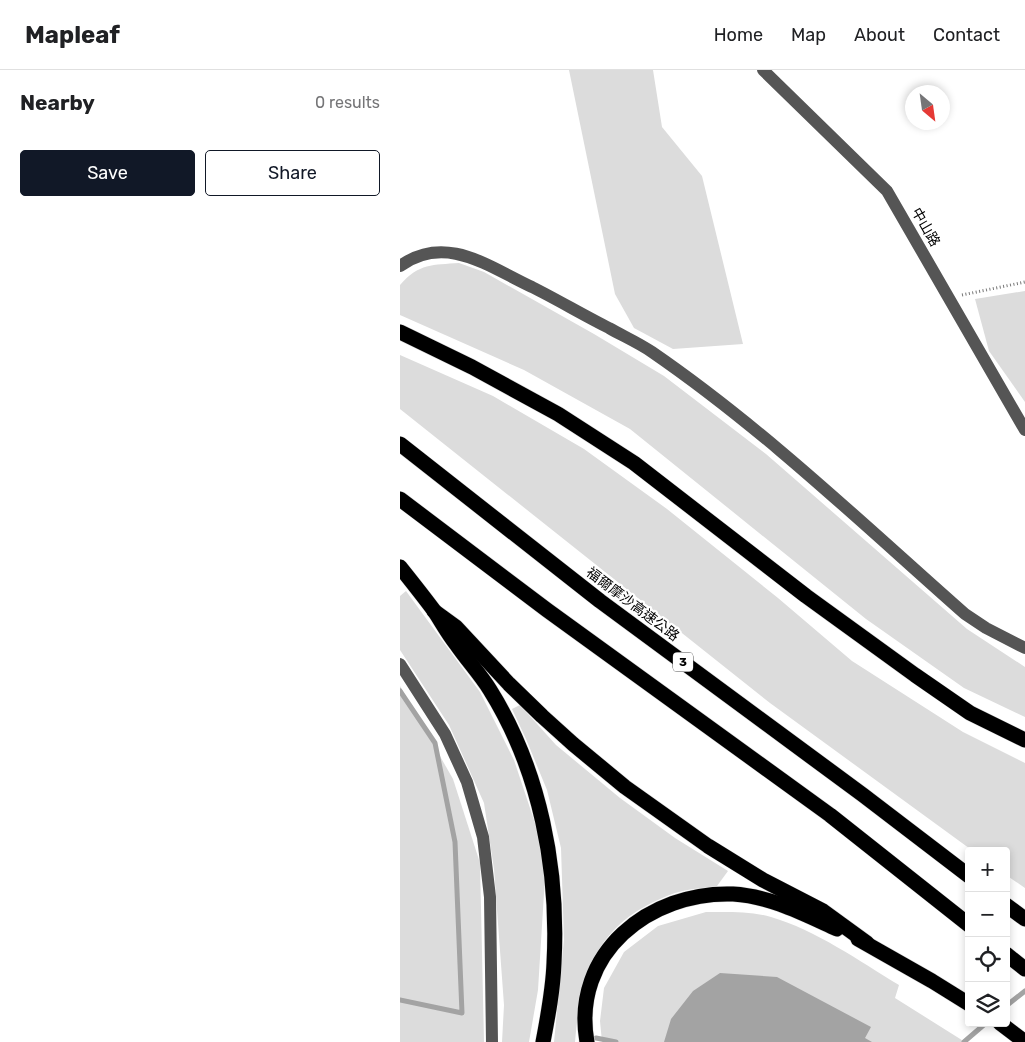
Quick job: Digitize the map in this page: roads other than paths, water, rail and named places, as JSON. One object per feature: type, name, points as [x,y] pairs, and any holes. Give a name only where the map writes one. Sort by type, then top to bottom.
[{"type":"highway","points":[[400,332],[472,366],[558,414],[634,464],[806,596],[915,675],[970,713],[1025,740]]},
{"type":"highway","name":"福爾摩沙高速公路","points":[[400,444],[600,601],[863,795],[965,873]]},
{"type":"highway","points":[[400,499],[547,610],[822,809],[965,922]]},
{"type":"highway","points":[[400,568],[490,688],[504,716],[538,802],[550,863],[556,931],[554,973],[543,1042]]},
{"type":"highway","points":[[434,611],[456,627],[542,716],[625,787],[708,846],[763,880],[823,911],[867,943],[965,1002]]},
{"type":"highway","points":[[587,1042],[586,1004],[592,978],[603,954],[639,920],[668,905],[709,895],[734,894],[751,896],[798,911],[867,943]]},
{"type":"highway","points":[[1010,908],[1025,919]]},
{"type":"highway","points":[[1010,957],[1025,969]]},
{"type":"highway","points":[[1005,1027],[1025,1042]]},
{"type":"street","name":"中山路","points":[[763,70],[887,191],[1025,430]]},
{"type":"street","points":[[400,266],[417,256],[437,251],[467,256],[543,292],[650,351],[723,404],[794,463],[965,614],[986,628],[1025,648]]},
{"type":"street","points":[[400,664],[445,734],[467,782],[483,837],[490,897],[492,1042]]},
{"type":"waterway","points":[[400,691],[435,743],[455,842],[462,1013],[400,1000]]},
{"type":"waterway","points":[[1010,1003],[1025,991]]},
{"type":"waterway","points":[[964,1042],[981,1027]]},
{"type":"waterway","points":[[596,1038],[616,1042]]}]
